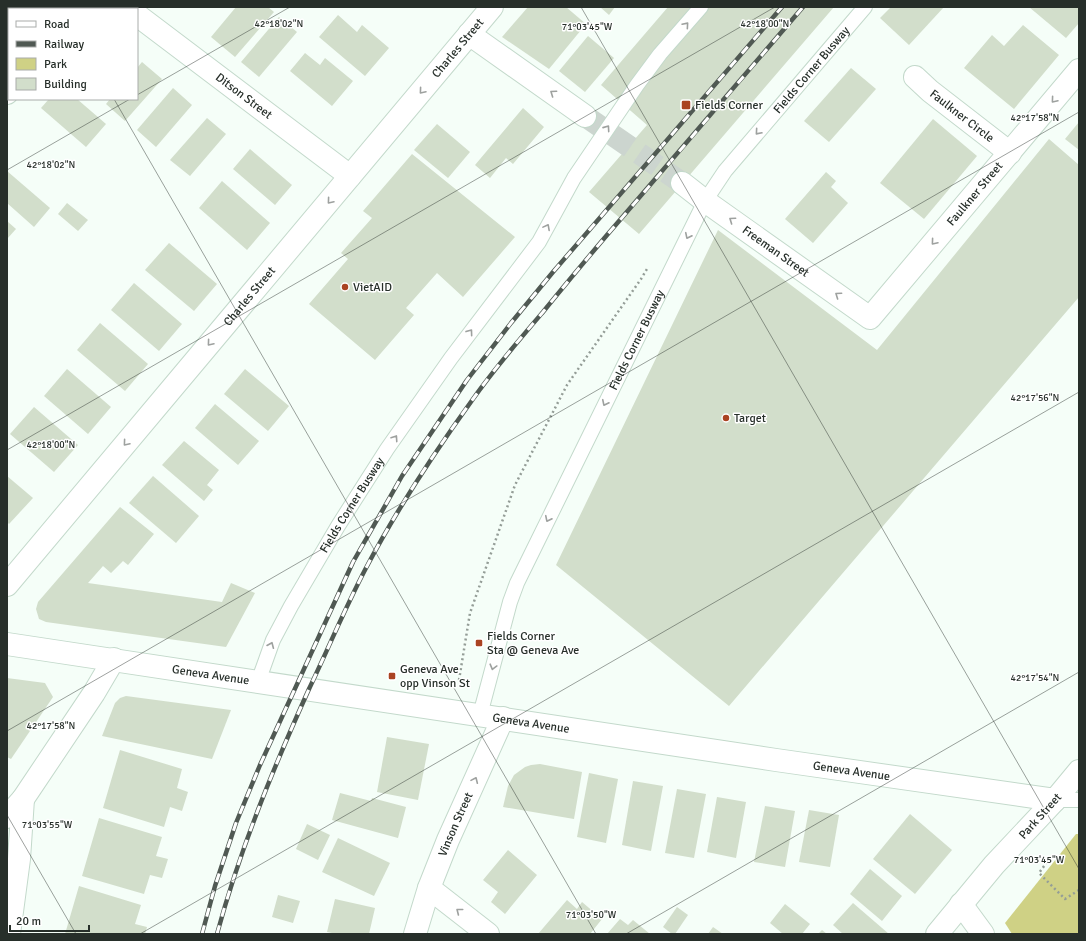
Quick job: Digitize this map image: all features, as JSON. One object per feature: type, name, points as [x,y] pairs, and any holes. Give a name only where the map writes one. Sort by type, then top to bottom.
[{"type":"street","name":"Charles Street","points":[[7,585],[492,7]]},
{"type":"street","name":"Ditson Street","points":[[138,16],[350,176]]},
{"type":"street","points":[[469,34],[585,116]]},
{"type":"street","name":"Faulkner Street","points":[[870,318],[1079,70]]},
{"type":"street","name":"Faulkner Circle","points":[[915,77],[930,91],[1010,153]]},
{"type":"street","name":"Freeman Street","points":[[682,183],[705,201],[870,318]]},
{"type":"street","name":"Geneva Avenue","points":[[7,644],[1055,800]]},
{"type":"street","points":[[7,817],[23,800],[94,693],[114,659]]},
{"type":"street","name":"Vinson Street","points":[[415,934],[429,888],[448,840],[503,718]]},
{"type":"street","name":"Park Street","points":[[937,934],[994,865],[1055,800],[1079,771]]},
{"type":"street","points":[[9,934],[19,859],[23,800]]},
{"type":"street","points":[[429,888],[488,934]]},
{"type":"street","points":[[961,904],[983,934]]},
{"type":"lane","name":"Fields Corner Busway","points":[[258,682],[273,640],[291,606],[338,526],[387,450],[456,352],[539,242],[581,166],[637,85],[660,54],[701,7]]},
{"type":"lane","name":"Fields Corner Busway","points":[[480,714],[510,602],[517,583],[705,201],[725,171],[865,7]]},
{"type":"lane","points":[[1055,800],[1079,800]]},
{"type":"path","points":[[459,680],[470,613],[515,485],[567,385],[641,279],[648,266]]},
{"type":"path","points":[[1048,862],[1039,873],[1065,898],[1079,890]]},
{"type":"green space","points":[[1076,834],[1079,834],[1079,934],[1012,934],[1005,923]]},
{"type":"building","points":[[7,7],[34,7],[8,8],[8,15]]},
{"type":"building","points":[[236,7],[268,7],[274,12],[235,57],[211,37]]},
{"type":"building","points":[[528,7],[566,7],[586,24],[549,69],[502,37]]},
{"type":"building","points":[[600,7],[615,7],[609,15]]},
{"type":"building","name":"Fields Corner","points":[[668,7],[834,7],[639,234],[589,192],[647,125],[601,85]]},
{"type":"building","points":[[891,7],[944,7],[909,45],[880,18]]},
{"type":"building","points":[[1029,7],[1078,7],[1079,23],[1066,38]]},
{"type":"building","points":[[338,15],[357,32],[362,25],[389,48],[365,76],[319,37]]},
{"type":"building","points":[[279,17],[297,32],[259,77],[241,62]]},
{"type":"building","points":[[1023,25],[1059,55],[1014,109],[964,68],[992,35],[1004,46]]},
{"type":"building","points":[[588,36],[614,58],[585,92],[559,71]]},
{"type":"building","points":[[305,53],[320,65],[325,58],[353,81],[332,106],[290,71]]},
{"type":"building","points":[[142,62],[162,79],[125,121],[106,104],[109,100],[138,100],[138,67]]},
{"type":"building","points":[[851,68],[876,89],[829,142],[804,121]]},
{"type":"building","points":[[173,88],[192,105],[156,147],[137,130]]},
{"type":"building","points":[[48,100],[78,100],[106,124],[86,147],[41,108]]},
{"type":"building","points":[[523,108],[544,127],[513,164],[506,158],[490,178],[475,165]]},
{"type":"building","points":[[207,118],[226,134],[190,176],[170,160]]},
{"type":"building","points":[[933,119],[977,156],[924,219],[880,183]]},
{"type":"building","points":[[1079,122],[1079,150],[1065,139]]},
{"type":"building","points":[[437,124],[470,152],[448,178],[414,150]]},
{"type":"building","points":[[1049,139],[1079,165],[1079,297],[729,706],[556,565],[718,230],[877,350]]},
{"type":"building","points":[[250,149],[292,185],[275,205],[233,169]]},
{"type":"building","points":[[412,154],[515,237],[463,297],[437,273],[406,308],[414,315],[375,360],[309,304],[348,259],[341,253],[372,218],[363,211]]},
{"type":"building","points":[[7,171],[50,208],[34,227],[7,203]]},
{"type":"building","points":[[826,172],[836,181],[831,187],[848,203],[813,243],[785,219]]},
{"type":"building","points":[[222,181],[270,223],[247,250],[199,208]]},
{"type":"building","points":[[67,203],[88,220],[78,231],[58,214]]},
{"type":"building","points":[[7,221],[16,229],[7,239]]},
{"type":"building","points":[[169,243],[217,284],[194,311],[145,270]]},
{"type":"building","points":[[134,283],[182,324],[159,351],[111,310]]},
{"type":"building","points":[[100,323],[148,364],[125,391],[77,350]]},
{"type":"building","points":[[67,369],[111,407],[88,434],[44,396]]},
{"type":"building","points":[[245,369],[289,406],[268,431],[224,394]]},
{"type":"building","points":[[215,404],[259,441],[238,465],[195,428]]},
{"type":"building","points":[[34,407],[78,445],[54,472],[10,434]]},
{"type":"building","points":[[184,441],[219,470],[207,485],[213,490],[204,501],[162,465]]},
{"type":"building","points":[[7,476],[33,498],[9,524],[7,522]]},
{"type":"building","points":[[153,476],[199,516],[176,543],[129,503]]},
{"type":"building","points":[[120,507],[154,534],[128,565],[123,561],[111,573],[103,566],[88,583],[222,602],[231,583],[255,593],[226,647],[46,622],[39,619],[36,609],[38,602]]},
{"type":"building","points":[[7,678],[45,683],[53,697],[11,759],[7,757]]},
{"type":"building","points":[[126,696],[231,710],[212,759],[102,736],[115,703],[120,698]]},
{"type":"building","points":[[387,737],[429,744],[418,800],[377,792]]},
{"type":"building","points":[[120,750],[182,769],[177,788],[188,792],[182,811],[170,807],[164,827],[103,808]]},
{"type":"building","points":[[540,764],[582,772],[574,819],[503,807],[508,786],[514,775],[525,767]]},
{"type":"building","points":[[589,773],[618,779],[606,843],[577,837]]},
{"type":"building","points":[[633,781],[663,786],[651,851],[622,845]]},
{"type":"building","points":[[677,789],[706,794],[694,858],[665,853]]},
{"type":"building","points":[[340,793],[371,801],[372,798],[406,807],[398,838],[332,820]]},
{"type":"building","points":[[717,797],[746,802],[736,858],[707,852]]},
{"type":"building","points":[[765,806],[795,811],[785,867],[754,862]]},
{"type":"building","points":[[809,810],[839,815],[830,867],[799,862]]},
{"type":"building","points":[[910,814],[952,850],[915,894],[873,859]]},
{"type":"building","points":[[99,818],[162,837],[156,856],[168,859],[162,878],[150,875],[144,894],[82,876]]},
{"type":"building","points":[[307,824],[330,835],[318,860],[296,849]]},
{"type":"building","points":[[338,838],[390,863],[374,896],[322,872]]},
{"type":"building","points":[[508,850],[537,875],[505,914],[491,902],[498,892],[483,880]]},
{"type":"building","points":[[870,869],[902,896],[882,921],[850,894]]},
{"type":"building","points":[[79,886],[141,905],[135,924],[147,927],[145,934],[65,934]]},
{"type":"building","points":[[278,895],[300,901],[293,923],[272,917]]},
{"type":"building","points":[[335,899],[375,908],[369,934],[337,934],[327,932]]},
{"type":"building","points":[[567,900],[577,909],[582,902],[602,919],[590,934],[538,934]]},
{"type":"building","points":[[853,903],[889,934],[843,934],[833,925]]},
{"type":"building","points":[[785,904],[810,924],[802,934],[783,934],[770,923]]},
{"type":"building","points":[[677,907],[688,915],[675,934],[672,934],[663,927]]},
{"type":"building","points":[[620,919],[628,925],[633,920],[650,934],[607,934]]},
{"type":"building","points":[[713,927],[723,934],[708,934]]},
{"type":"building","points":[[822,930],[827,934],[818,934]]},
{"type":"tunnel","points":[[585,116],[682,183]]},
{"type":"railway","points":[[202,934],[215,886],[236,823],[260,765],[353,562],[402,476],[467,380],[511,323],[553,272],[782,7]]},
{"type":"railway","points":[[217,934],[236,871],[258,810],[296,719],[358,583],[390,524],[416,482],[458,419],[507,355],[607,235],[803,7]]},
{"type":"place","name":"Fields Corner","points":[[686,105]]},
{"type":"place","name":"VietAID","points":[[345,287]]},
{"type":"place","name":"Target","points":[[726,418]]},
{"type":"place","name":"Fields Corner Sta @ Geneva Ave","points":[[479,643]]},
{"type":"place","name":"Geneva Ave opp Vinson St","points":[[392,676]]}]
